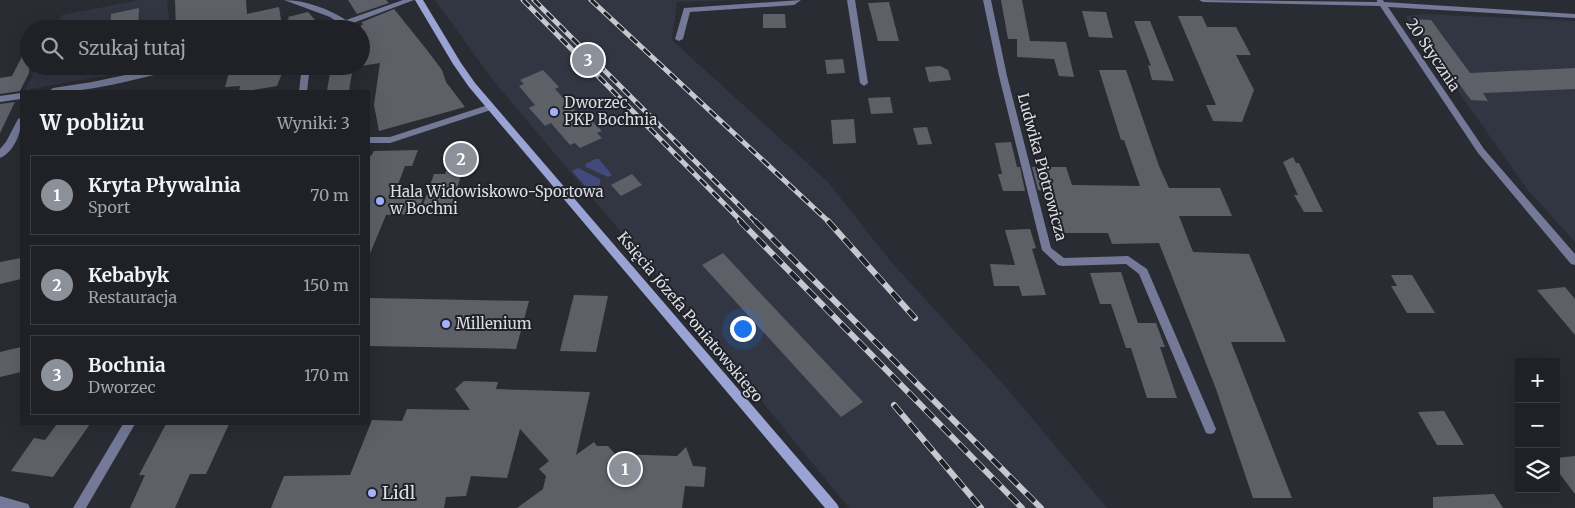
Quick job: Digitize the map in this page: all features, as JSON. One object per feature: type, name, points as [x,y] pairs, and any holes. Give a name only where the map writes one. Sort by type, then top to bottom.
[{"type":"main road","name":"Księcia Józefa Poniatowskiego","points":[[419,0],[457,64],[491,107],[833,508]]},
{"type":"street","points":[[288,0],[334,15],[341,20]]},
{"type":"street","points":[[353,20],[410,0]]},
{"type":"street","points":[[679,39],[687,10],[794,3],[797,0]]},
{"type":"street","points":[[851,0],[864,83]]},
{"type":"street","name":"Ludwika Piotrowicza","points":[[987,0],[1003,76],[1047,250],[1062,262],[1128,260],[1143,272],[1210,429]]},
{"type":"street","points":[[1203,0],[1380,2],[1575,16]]},
{"type":"street","name":"20 Stycznia","points":[[1380,2],[1481,151],[1575,261]]},
{"type":"street","points":[[60,90],[139,75]]},
{"type":"street","points":[[303,90],[305,75]]},
{"type":"street","points":[[0,100],[20,96]]},
{"type":"street","points":[[370,140],[390,140],[491,107]]},
{"type":"street","points":[[0,155],[10,143],[20,123]]},
{"type":"street","points":[[79,508],[127,425]]},
{"type":"street","points":[[0,502],[24,508]]},
{"type":"shaded area","points":[[139,0],[167,0],[169,20],[60,20],[62,15]]},
{"type":"shaded area","points":[[435,0],[746,0],[677,2],[672,40],[828,182],[892,263],[1006,387],[1107,508],[849,508],[705,332],[492,79]]},
{"type":"shaded area","points":[[1427,14],[1575,21],[1575,242],[1527,189],[1405,16]]},
{"type":"shaded area","points":[[32,75],[109,75],[25,90]]},
{"type":"shaded area","points":[[599,159],[612,175],[608,177],[586,167],[585,164]]},
{"type":"shaded area","points":[[578,168],[600,179],[600,185],[591,189],[586,187],[572,171]]},
{"type":"building","points":[[175,0],[246,0],[247,14],[279,7],[281,20],[176,20]]},
{"type":"building","points":[[348,0],[386,0],[389,3],[357,14]]},
{"type":"building","points":[[1001,0],[1022,0],[1030,41],[1066,42],[1074,77],[1059,76],[1054,59],[1017,57],[1017,39],[1008,39]]},
{"type":"building","points":[[889,2],[899,41],[878,41],[868,3]]},
{"type":"building","points":[[139,8],[138,20],[111,20],[111,14]]},
{"type":"building","points":[[394,9],[442,70],[446,82],[465,107],[379,131],[374,105],[380,63],[370,65],[370,20],[367,20]]},
{"type":"building","points":[[1082,11],[1106,12],[1113,38],[1089,37]]},
{"type":"building","points":[[308,12],[315,20],[287,20],[289,19],[288,17]]},
{"type":"building","points":[[763,14],[785,14],[786,28],[763,28]]},
{"type":"building","points":[[1178,16],[1202,16],[1207,27],[1236,27],[1251,55],[1236,55],[1254,90],[1242,122],[1213,121],[1206,105],[1216,105]]},
{"type":"building","points":[[1411,19],[1431,20],[1470,73],[1575,68],[1575,89],[1483,93],[1488,101],[1471,100]]},
{"type":"building","points":[[1134,21],[1150,21],[1174,81],[1152,80],[1148,65],[1151,66]]},
{"type":"building","points":[[843,59],[845,73],[827,74],[825,60]]},
{"type":"building","points":[[20,60],[20,75],[28,75],[20,91],[0,94],[0,78],[12,76]]},
{"type":"building","points":[[940,66],[948,70],[951,80],[929,82],[925,67]]},
{"type":"building","name":"Dworzec PKP Bochnia","points":[[543,70],[559,87],[555,89],[582,118],[587,116],[602,131],[597,133],[602,138],[580,148],[575,143],[570,145],[551,123],[545,126],[529,108],[535,105],[519,86],[524,84],[520,80]]},
{"type":"building","points":[[1099,70],[1126,70],[1159,166],[1169,188],[1220,188],[1232,216],[1179,216],[1193,252],[1249,254],[1286,342],[1231,342],[1292,498],[1253,498],[1216,389],[1159,243],[1112,244],[1108,233],[1062,233],[1052,193],[1038,190],[1032,167],[1066,167],[1072,185],[1140,186],[1124,140],[1121,140]]},
{"type":"building","points":[[228,75],[281,75],[277,86],[252,90],[239,90],[240,86],[225,87]]},
{"type":"building","points":[[330,75],[352,75],[349,90],[327,90]]},
{"type":"building","points":[[890,97],[893,113],[871,114],[868,98]]},
{"type":"building","points":[[15,102],[0,133],[0,104]]},
{"type":"building","points":[[854,119],[856,143],[833,144],[831,120]]},
{"type":"building","points":[[927,127],[932,144],[918,145],[913,128]]},
{"type":"building","points":[[1011,142],[1017,167],[1020,167],[1025,191],[1003,191],[998,174],[1002,174],[995,143]]},
{"type":"building","name":"Hala Widowiskowo-Sportowa w Bochni","points":[[418,150],[412,166],[405,166],[394,195],[424,195],[417,214],[386,215],[370,254],[370,156],[374,151]]},
{"type":"building","points":[[468,154],[452,204],[423,205],[434,174],[445,174],[451,155]]},
{"type":"building","points":[[1293,157],[1296,163],[1299,163],[1323,212],[1304,212],[1294,195],[1298,195],[1283,162]]},
{"type":"building","points":[[632,174],[642,185],[621,196],[611,185]]},
{"type":"building","points":[[1030,229],[1036,248],[1032,249],[1046,295],[1022,296],[1019,286],[994,286],[990,264],[1015,265],[1005,230]]},
{"type":"building","points":[[723,253],[863,402],[841,417],[702,265]]},
{"type":"building","points":[[20,258],[20,279],[0,284],[0,262]]},
{"type":"building","points":[[1121,272],[1138,323],[1156,323],[1165,347],[1160,347],[1177,398],[1147,398],[1131,348],[1126,348],[1111,304],[1100,304],[1090,273]]},
{"type":"building","points":[[1391,275],[1412,275],[1435,313],[1407,313],[1391,286],[1397,286]]},
{"type":"building","points":[[1565,287],[1575,299],[1575,335],[1537,290]]},
{"type":"building","points":[[574,295],[608,296],[596,352],[560,351]]},
{"type":"building","name":"Millenium","points":[[370,298],[529,301],[516,349],[370,346]]},
{"type":"building","points":[[20,347],[20,372],[0,377],[0,352]]},
{"type":"building","points":[[464,381],[498,382],[496,389],[590,392],[576,455],[594,442],[597,446],[608,446],[615,454],[677,456],[686,447],[693,466],[706,467],[704,487],[685,486],[682,508],[517,508],[543,489],[546,476],[539,469],[549,461],[520,429],[507,478],[471,476],[466,496],[446,497],[444,508],[271,508],[284,476],[350,475],[372,420],[402,421],[407,409],[470,410],[455,389]]},
{"type":"building","points":[[1444,411],[1464,445],[1437,445],[1418,412]]},
{"type":"building","points":[[56,425],[89,425],[53,477],[11,471],[34,438],[45,440]]},
{"type":"building","points":[[165,425],[229,425],[206,474],[190,474],[175,508],[130,508],[145,475],[139,475]]},
{"type":"building","points":[[1575,456],[1575,494],[1560,474],[1560,458]]},
{"type":"building","points":[[1494,494],[1503,508],[1433,508],[1433,497]]},
{"type":"railway","points":[[523,0],[742,222]]},
{"type":"railway","points":[[534,0],[755,221]]},
{"type":"railway","points":[[591,0],[828,221]]},
{"type":"railway","points":[[740,221],[1022,508]]},
{"type":"railway","points":[[755,221],[1041,508]]},
{"type":"railway","points":[[828,221],[915,318]]},
{"type":"railway","points":[[894,405],[981,508]]},
{"type":"place","name":"Bochnia","points":[[588,60]]},
{"type":"place","name":"Dworzec PKP Bochnia","points":[[554,112]]},
{"type":"place","name":"Kebabyk","points":[[461,159]]},
{"type":"place","name":"Hala Widowiskowo-Sportowa w Bochni","points":[[380,201]]},
{"type":"place","name":"Millenium","points":[[446,324]]},
{"type":"place","name":"Kryta Pływalnia","points":[[625,469]]},
{"type":"place","name":"Lidl","points":[[372,493]]}]
